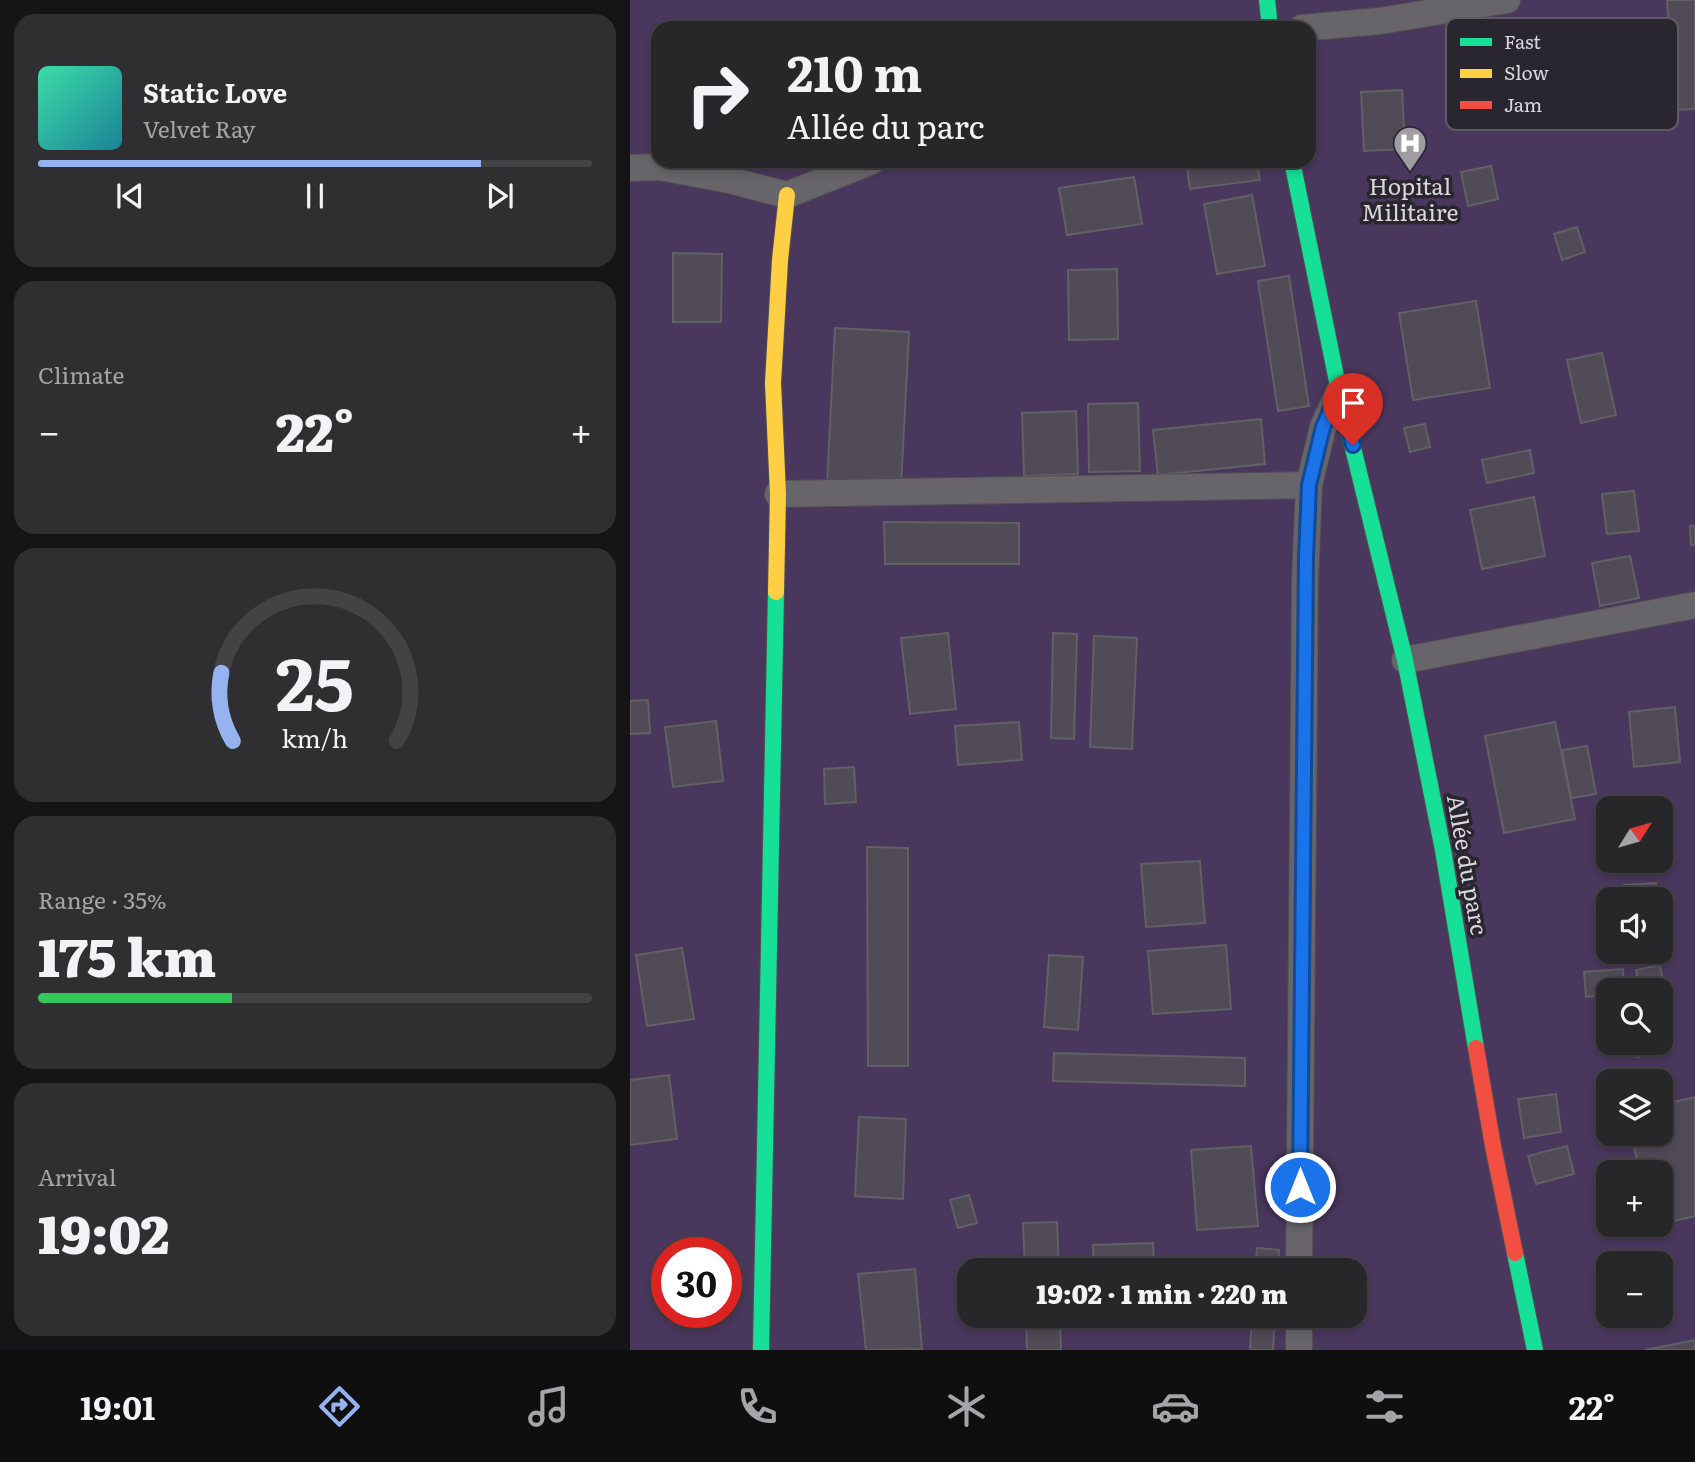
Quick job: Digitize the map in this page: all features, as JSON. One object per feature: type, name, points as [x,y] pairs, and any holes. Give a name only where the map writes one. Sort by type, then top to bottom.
[{"type":"street","points":[[1267,0],[1269,21]]},
{"type":"street","points":[[1316,27],[1380,21],[1507,0]]},
{"type":"street","points":[[630,168],[651,167]]},
{"type":"street","points":[[665,168],[787,195],[854,168]]},
{"type":"street","name":"Allée du parc","points":[[1294,168],[1339,391],[1405,660],[1443,849],[1493,1146],[1535,1350]]},
{"type":"street","points":[[761,1350],[778,494],[773,383],[780,260],[787,195]]},
{"type":"street","points":[[1299,1258],[1304,635],[1309,485],[1323,427],[1339,391]]},
{"type":"street","points":[[778,494],[1309,485]]},
{"type":"street","points":[[1405,660],[1695,605]]},
{"type":"street","points":[[1299,1328],[1299,1350]]},
{"type":"shaded area","points":[[630,0],[1695,0],[1695,1350],[630,1350]]},
{"type":"building","points":[[1667,0],[1695,0],[1695,109],[1678,110],[1678,18],[1668,18]]},
{"type":"building","points":[[1402,90],[1405,149],[1364,151],[1361,92]]},
{"type":"building","points":[[1491,166],[1498,199],[1468,206],[1461,172]]},
{"type":"building","points":[[1187,168],[1258,168],[1260,180],[1190,189]]},
{"type":"building","points":[[1134,177],[1142,224],[1067,235],[1059,188]]},
{"type":"building","points":[[1252,195],[1265,266],[1217,274],[1204,204]]},
{"type":"building","points":[[1577,227],[1585,252],[1562,260],[1554,234]]},
{"type":"building","points":[[673,253],[722,254],[721,322],[673,322]]},
{"type":"building","points":[[1117,269],[1118,339],[1069,340],[1068,270]]},
{"type":"building","points":[[1289,276],[1309,406],[1278,411],[1258,281]]},
{"type":"building","points":[[1476,301],[1490,388],[1413,400],[1399,313]]},
{"type":"building","points":[[835,328],[909,332],[901,487],[827,483]]},
{"type":"building","points":[[1602,353],[1616,415],[1581,423],[1567,360]]},
{"type":"building","points":[[1138,403],[1140,471],[1089,472],[1088,404]]},
{"type":"building","points":[[1076,411],[1078,474],[1024,476],[1022,413]]},
{"type":"building","points":[[1261,419],[1265,464],[1158,475],[1153,430]]},
{"type":"building","points":[[1425,424],[1430,447],[1410,452],[1404,428]]},
{"type":"building","points":[[1530,450],[1534,473],[1487,483],[1482,460]]},
{"type":"building","points":[[1634,491],[1639,531],[1607,534],[1602,494]]},
{"type":"building","points":[[1534,497],[1545,556],[1482,569],[1470,510]]},
{"type":"building","points":[[884,522],[1019,523],[1019,564],[885,564]]},
{"type":"building","points":[[1690,526],[1695,526],[1695,545],[1691,545]]},
{"type":"building","points":[[1630,556],[1639,598],[1600,606],[1592,563]]},
{"type":"building","points":[[948,633],[956,709],[910,714],[901,638]]},
{"type":"building","points":[[1053,633],[1077,634],[1074,739],[1051,738]]},
{"type":"building","points":[[1094,636],[1137,638],[1132,749],[1090,747]]},
{"type":"building","points":[[648,700],[650,733],[630,734],[630,701]]},
{"type":"building","points":[[1675,707],[1680,762],[1634,767],[1629,712]]},
{"type":"building","points":[[716,721],[723,781],[673,787],[665,727]]},
{"type":"building","points":[[1019,722],[1022,760],[958,765],[955,726]]},
{"type":"building","points":[[1555,722],[1575,819],[1504,833],[1485,736]]},
{"type":"building","points":[[1587,746],[1596,794],[1571,798],[1562,750]]},
{"type":"building","points":[[854,767],[856,802],[825,804],[824,769]]},
{"type":"building","points":[[867,847],[908,848],[908,1066],[868,1066]]},
{"type":"building","points":[[1200,861],[1205,923],[1146,927],[1141,864]]},
{"type":"building","points":[[1656,883],[1656,887],[1624,887]]},
{"type":"building","points":[[1226,945],[1231,1009],[1153,1014],[1148,951]]},
{"type":"building","points":[[682,948],[694,1019],[647,1026],[636,955]]},
{"type":"building","points":[[1049,955],[1083,957],[1078,1030],[1044,1027]]},
{"type":"building","points":[[1660,965],[1662,978],[1638,978],[1636,970]]},
{"type":"building","points":[[1623,969],[1623,978],[1596,978],[1596,996],[1586,997],[1584,972]]},
{"type":"building","points":[[1054,1053],[1245,1058],[1245,1086],[1053,1081]]},
{"type":"building","points":[[669,1075],[677,1139],[630,1145],[630,1080]]},
{"type":"building","points":[[1556,1094],[1561,1132],[1524,1138],[1518,1099]]},
{"type":"building","points":[[1695,1097],[1695,1216],[1673,1221],[1673,1160],[1637,1160],[1634,1146],[1673,1146],[1673,1102]]},
{"type":"building","points":[[859,1117],[906,1119],[903,1199],[855,1196]]},
{"type":"building","points":[[1251,1146],[1258,1226],[1197,1230],[1191,1150]]},
{"type":"building","points":[[1567,1146],[1574,1174],[1536,1184],[1528,1156]]},
{"type":"building","points":[[969,1195],[977,1223],[958,1228],[950,1200]]},
{"type":"building","points":[[1057,1222],[1058,1258],[1024,1258],[1023,1223]]},
{"type":"building","points":[[1153,1243],[1154,1258],[1094,1258],[1093,1245]]},
{"type":"building","points":[[1257,1248],[1279,1250],[1279,1258],[1256,1258]]},
{"type":"building","points":[[915,1269],[922,1349],[866,1350],[858,1274]]},
{"type":"building","points":[[1026,1328],[1060,1328],[1061,1350],[1027,1350]]},
{"type":"building","points":[[1251,1328],[1274,1328],[1273,1350],[1250,1350]]},
{"type":"building","points":[[1695,1340],[1695,1350],[1645,1350]]},
{"type":"traffic: fast","points":[[1267,0],[1269,21]]},
{"type":"traffic: fast","points":[[1293,168],[1339,391],[1405,660],[1443,850],[1476,1048]]},
{"type":"traffic: fast","points":[[761,1350],[776,592]]},
{"type":"traffic: fast","points":[[1515,1253],[1535,1350]]},
{"type":"traffic: slow","points":[[776,592],[778,494],[773,383],[780,260],[787,195]]},
{"type":"traffic: jam","points":[[1476,1048],[1515,1253]]},
{"type":"place","name":"Hopital Militaire","points":[[1410,173]]},
{"type":"route","points":[[1300,1187],[1305,581],[1309,485],[1323,427],[1339,391],[1353,445]]}]
